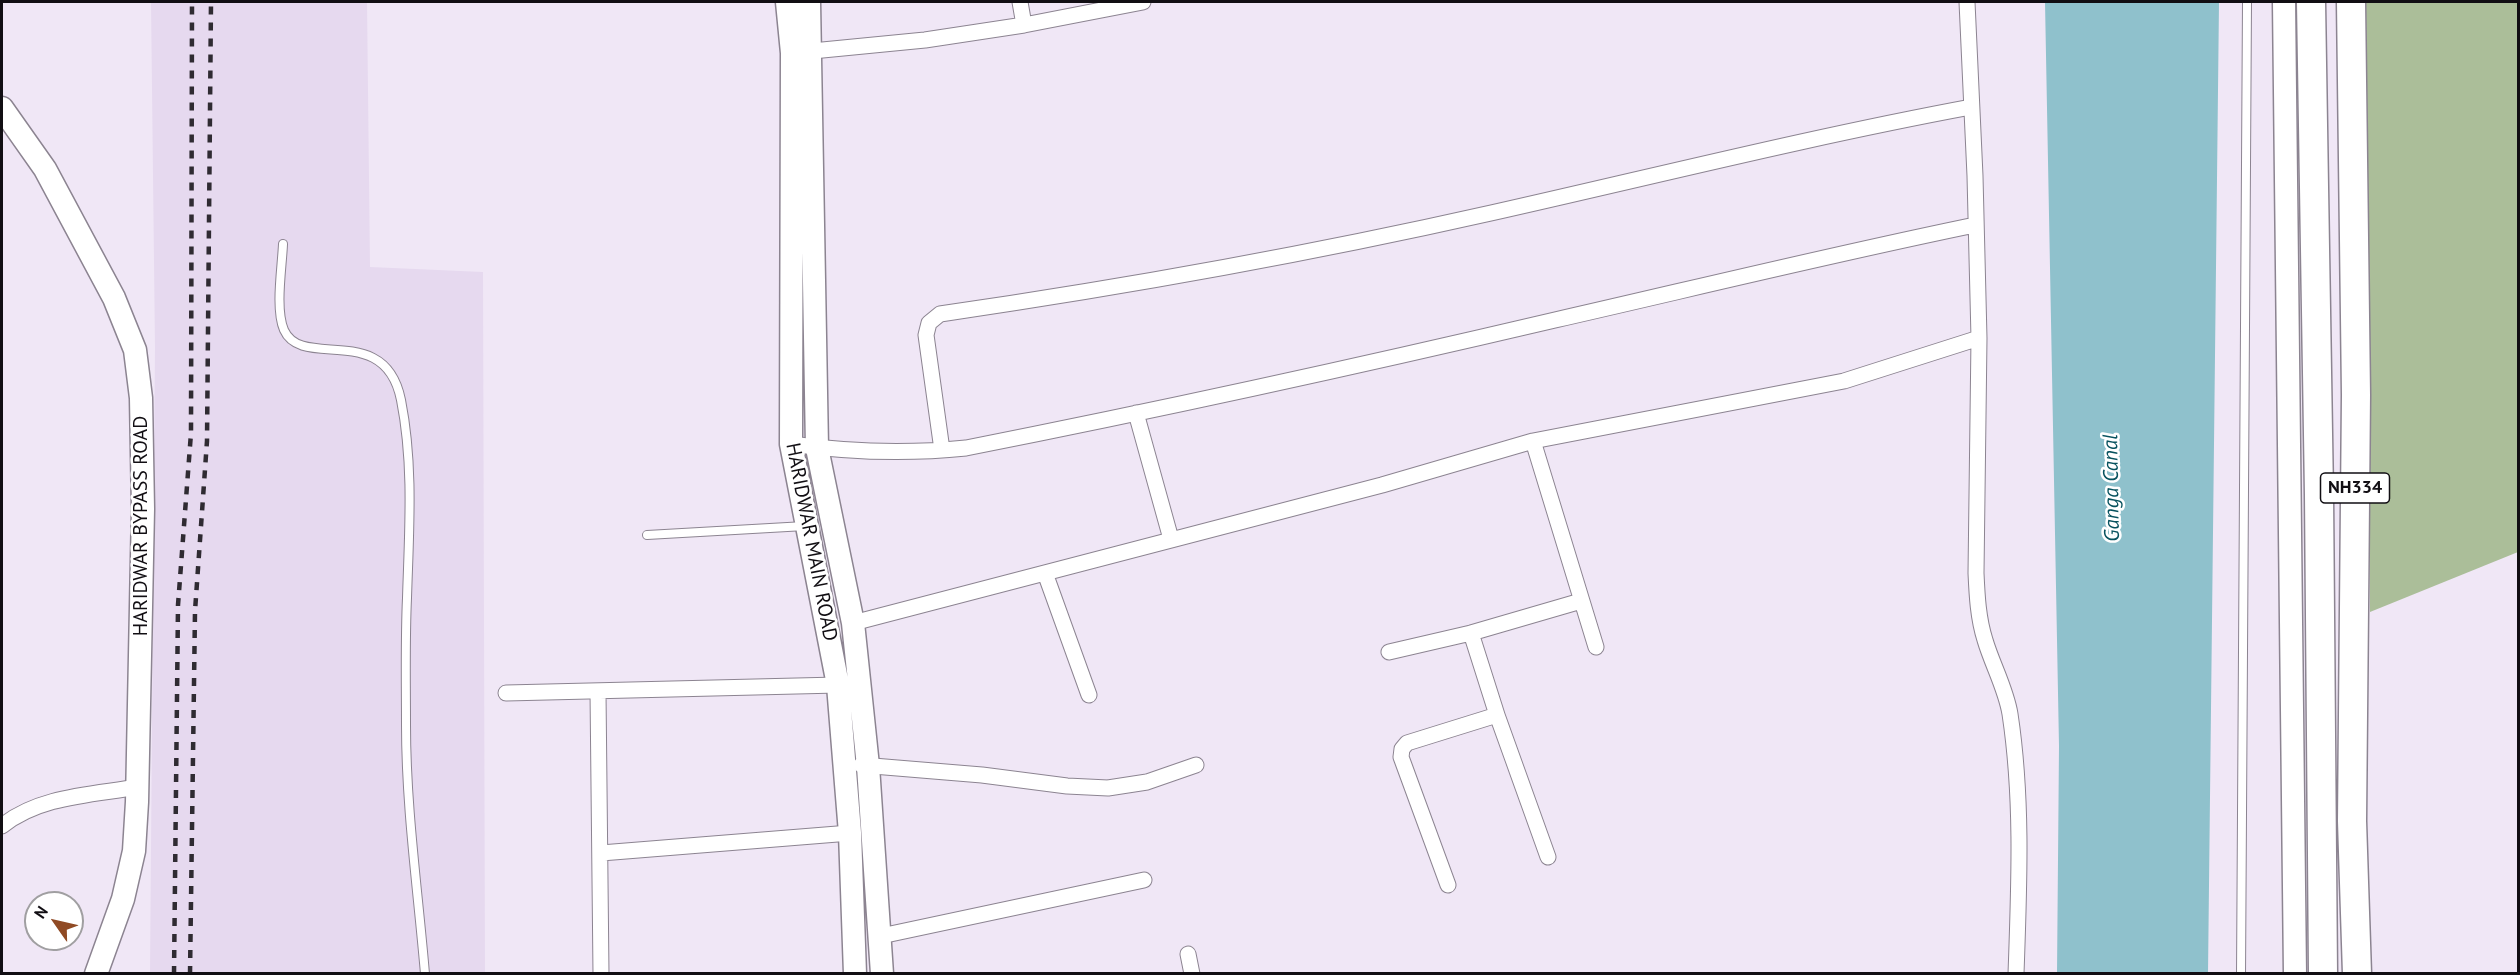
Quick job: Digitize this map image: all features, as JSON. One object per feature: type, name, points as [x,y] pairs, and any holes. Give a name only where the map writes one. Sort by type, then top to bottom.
[{"type":"highway","name":"NH334","points":[[2311,2],[2319,495],[2323,974]]},
{"type":"highway","name":"NH334","points":[[2351,2],[2356,395],[2352,821],[2357,974]]},
{"type":"main road","name":"HARIDWAR MAIN ROAD","points":[[788,2],[802,52],[817,448],[853,623],[868,766],[882,974]]},
{"type":"main road","name":"HARIDWAR MAIN ROAD","points":[[809,2],[802,52],[790,444],[838,685],[850,833],[855,974]]},
{"type":"main road","points":[[2284,2],[2295,974]]},
{"type":"main road","name":"HARIDWAR BYPASS ROAD","points":[[2,108],[45,170],[114,298],[135,350],[141,398],[143,509],[138,787],[134,850],[123,899],[96,974]]},
{"type":"main road","points":[[2355,902],[2370,974]]},
{"type":"street","points":[[1020,2],[1024,25]]},
{"type":"street","points":[[802,52],[925,40],[1024,25],[1143,2]]},
{"type":"street","points":[[1967,2],[1979,338],[1976,573],[1978,609],[1984,639],[2009,711],[2015,763],[2020,844],[2016,974]]},
{"type":"street","points":[[942,450],[926,335],[929,322],[940,314],[1096,290],[1307,252],[1489,214],[1864,127],[1971,107]]},
{"type":"street","points":[[790,444],[817,448],[942,450],[966,448],[1136,413],[1554,320],[1829,254],[1975,225]]},
{"type":"street","points":[[853,623],[1382,485],[1533,441],[1844,381],[1979,338]]},
{"type":"street","points":[[1136,413],[1171,539]]},
{"type":"street","points":[[1533,441],[1596,647]]},
{"type":"street","points":[[1045,573],[1089,695]]},
{"type":"street","points":[[1389,652],[1471,633],[1581,601]]},
{"type":"street","points":[[1471,633],[1497,715],[1548,857]]},
{"type":"street","points":[[506,693],[838,685]]},
{"type":"street","points":[[598,692],[601,974]]},
{"type":"street","points":[[1448,885],[1401,757],[1402,749],[1407,743],[1497,715]]},
{"type":"street","points":[[844,764],[1108,788],[1147,782],[1196,765]]},
{"type":"street","points":[[2,826],[18,813],[49,802],[138,787]]},
{"type":"street","points":[[601,853],[850,833]]},
{"type":"street","points":[[881,936],[1144,880]]},
{"type":"street","points":[[1188,954],[1192,974]]},
{"type":"lane","points":[[2241,974],[2247,2]]},
{"type":"lane","points":[[283,244],[280,314],[285,331],[293,340],[306,346],[355,352],[374,357],[388,369],[399,390],[406,428],[411,486],[406,607],[406,729],[413,855],[425,974]]},
{"type":"lane","points":[[647,535],[807,526]]},
{"type":"shaded area","points":[[151,2],[367,2],[370,267],[483,272],[485,973],[150,974],[155,348]]},
{"type":"green space","points":[[2366,2],[2518,2],[2518,552],[2370,612]]},
{"type":"water","name":"Ganga Canal","points":[[2045,2],[2219,2],[2208,973],[2057,973],[2059,746]]},
{"type":"railway","points":[[174,974],[178,605],[191,433],[192,2]]},
{"type":"railway","points":[[190,974],[195,611],[207,441],[211,2]]}]
